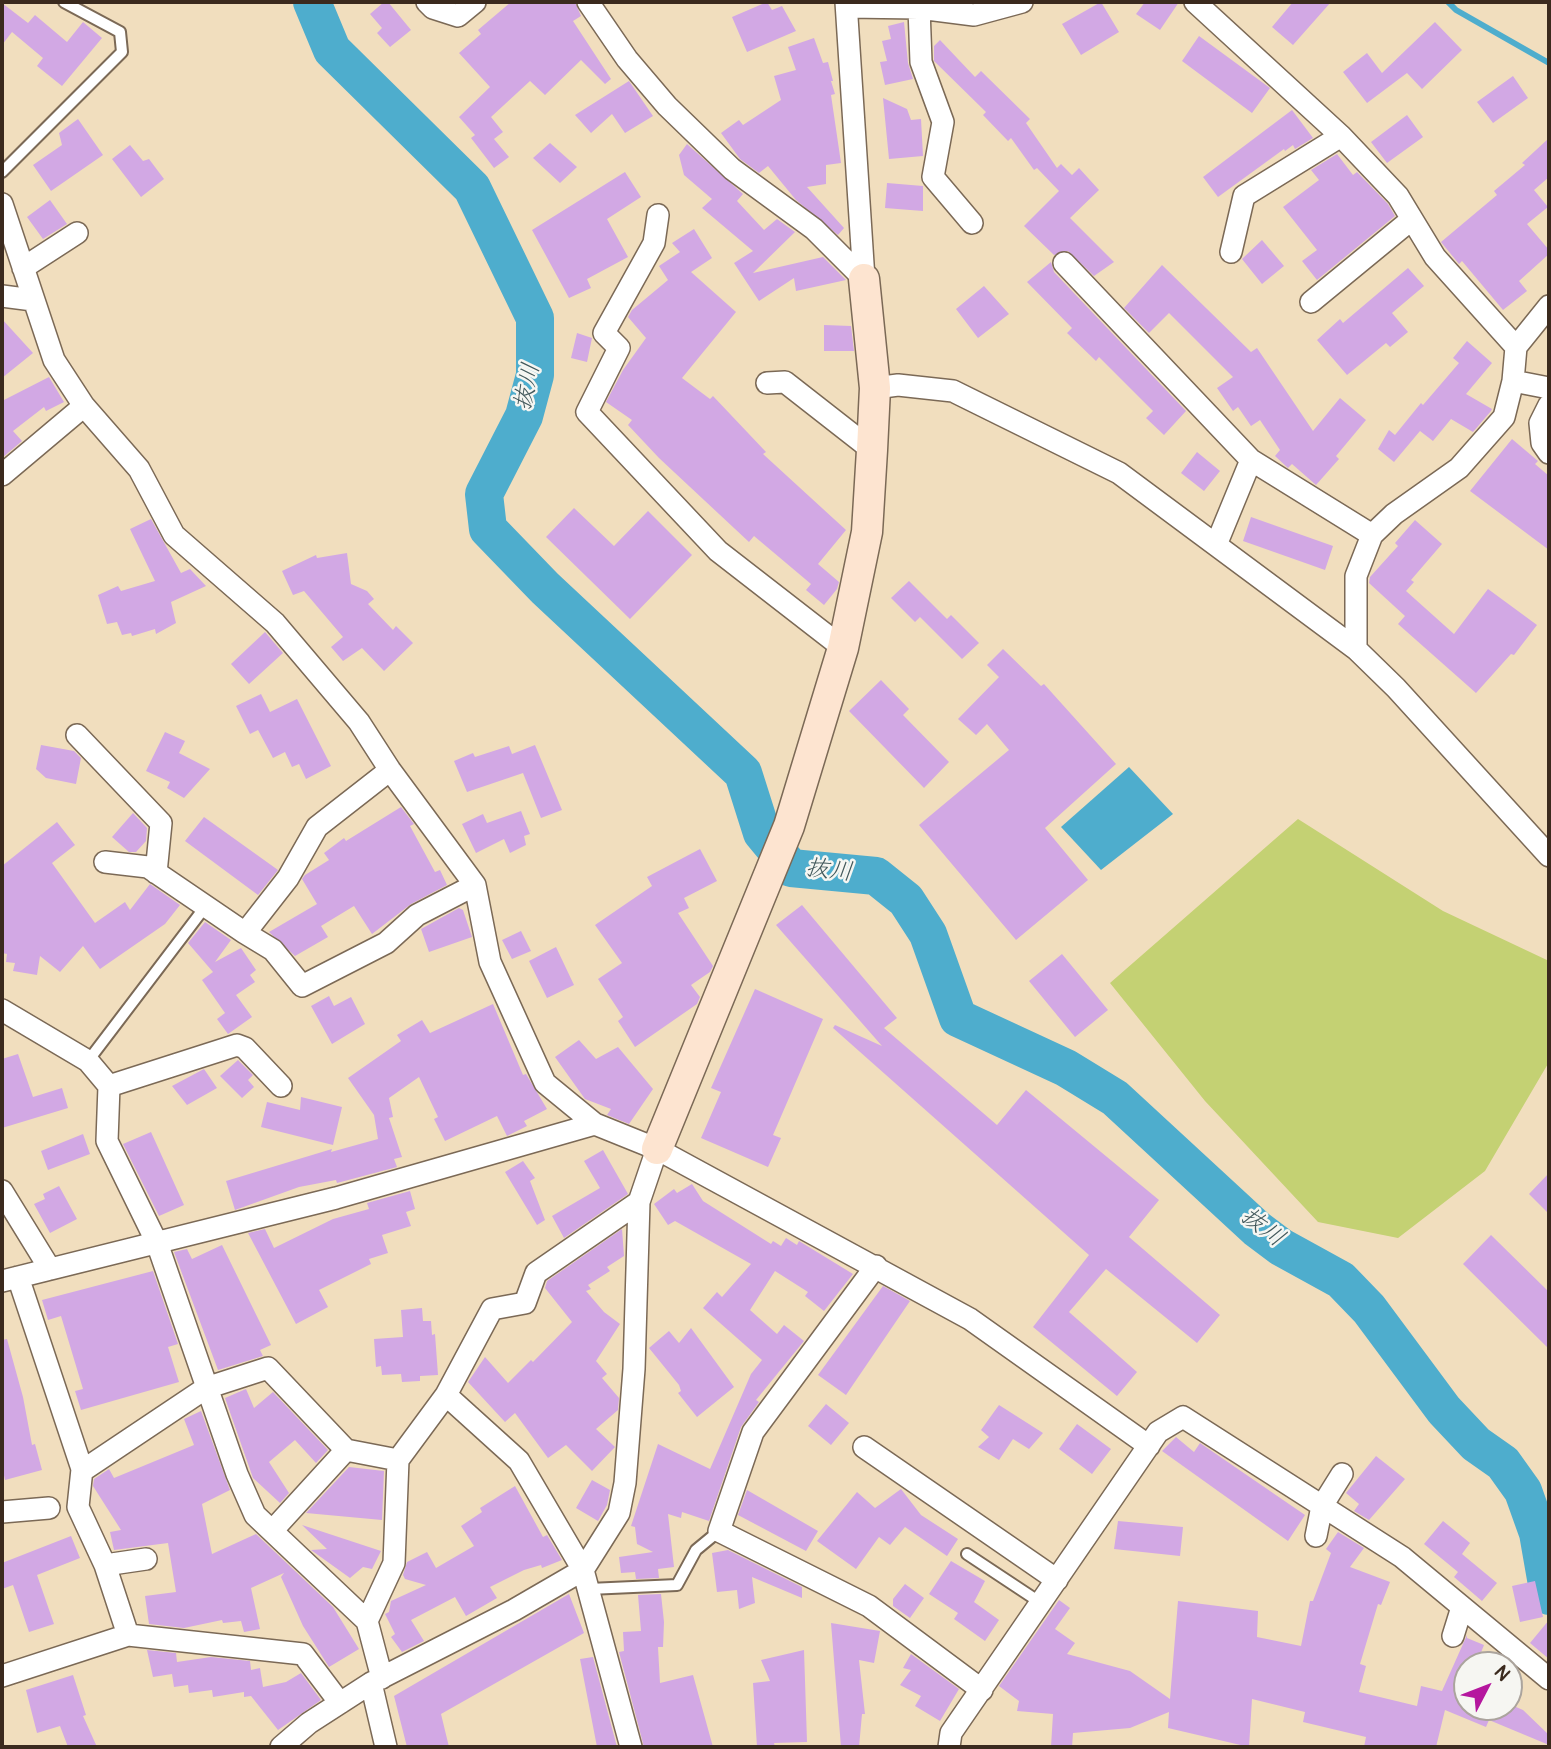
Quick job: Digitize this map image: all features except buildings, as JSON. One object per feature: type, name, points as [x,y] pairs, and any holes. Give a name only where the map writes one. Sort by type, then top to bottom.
[{"type":"street","points":[[427,2],[433,9],[458,16],[475,2]]},
{"type":"street","points":[[588,2],[627,60],[667,106],[732,169],[814,229],[864,279]]},
{"type":"street","points":[[281,1747],[376,1680],[514,1610],[586,1579],[619,1513],[625,1483],[634,1369],[639,1202],[657,1149],[789,826],[843,648],[867,532],[875,388],[864,279],[846,5],[919,8],[974,15],[1022,2]]},
{"type":"street","points":[[1195,2],[1341,136],[1398,196],[1435,257],[1516,347]]},
{"type":"street","points":[[919,8],[921,62],[943,122],[933,177],[972,223]]},
{"type":"street","points":[[1231,252],[1244,197],[1341,136]]},
{"type":"street","points":[[2,204],[54,359],[84,406],[139,469],[174,535],[275,623],[359,722],[390,770],[475,885],[490,962],[545,1083],[595,1124],[657,1149],[876,1266],[970,1320],[1149,1446]]},
{"type":"street","points":[[658,215],[654,243],[604,333],[619,348],[587,412],[718,551],[843,648]]},
{"type":"street","points":[[1311,302],[1412,219]]},
{"type":"street","points":[[23,268],[77,233]]},
{"type":"street","points":[[1064,263],[1251,460],[1372,535]]},
{"type":"street","points":[[2,296],[33,300]]},
{"type":"street","points":[[1356,649],[1356,576],[1372,535],[1394,514],[1459,468],[1504,417],[1513,382],[1516,347],[1549,306]]},
{"type":"street","points":[[767,383],[785,382],[872,450]]},
{"type":"street","points":[[1513,382],[1549,388]]},
{"type":"street","points":[[875,388],[898,385],[953,391],[1119,473],[1356,649],[1396,688],[1549,856]]},
{"type":"street","points":[[1549,405],[1540,423],[1542,443],[1549,453]]},
{"type":"street","points":[[2,475],[84,406]]},
{"type":"street","points":[[1216,545],[1251,460]]},
{"type":"street","points":[[77,735],[161,822],[156,873]]},
{"type":"street","points":[[245,933],[288,878],[317,827],[390,770]]},
{"type":"street","points":[[105,862],[148,867],[273,950],[302,986],[387,943],[417,915],[475,885]]},
{"type":"street","points":[[2,1010],[88,1061],[109,1086],[107,1141],[157,1243],[206,1388],[255,1515],[367,1621]]},
{"type":"street","points":[[109,1086],[237,1045],[245,1048],[281,1086]]},
{"type":"street","points":[[128,1635],[106,1565],[78,1507],[82,1471],[10,1279],[349,1195],[595,1124]]},
{"type":"street","points":[[2,1191],[50,1269]]},
{"type":"street","points":[[386,1747],[367,1621],[394,1563],[398,1460],[446,1395],[492,1310],[525,1303],[536,1273],[639,1202]]},
{"type":"street","points":[[876,1266],[753,1432],[719,1531],[869,1606],[982,1690]]},
{"type":"street","points":[[82,1471],[206,1388],[268,1368],[346,1450],[398,1460]]},
{"type":"street","points":[[446,1395],[519,1461],[586,1579],[631,1747]]},
{"type":"street","points":[[949,1747],[951,1732],[1158,1432],[1182,1417],[1322,1506],[1407,1572],[1462,1607],[1549,1679]]},
{"type":"street","points":[[864,1447],[1057,1580]]},
{"type":"street","points":[[272,1531],[346,1450]]},
{"type":"street","points":[[1316,1536],[1322,1506],[1342,1474]]},
{"type":"street","points":[[2,1512],[49,1508]]},
{"type":"street","points":[[106,1565],[146,1559]]},
{"type":"street","points":[[1452,1636],[1462,1607]]},
{"type":"street","points":[[2,1676],[128,1635],[303,1654],[340,1703]]},
{"type":"lane","points":[[2,172],[122,52],[120,32],[64,2]]},
{"type":"lane","points":[[88,1061],[205,907]]},
{"type":"lane","points":[[586,1579],[677,1585],[696,1550],[719,1531]]},
{"type":"lane","points":[[967,1554],[1041,1603]]},
{"type":"green space","points":[[1298,819],[1443,911],[1549,961],[1549,1062],[1485,1171],[1398,1238],[1318,1222],[1205,1101],[1110,983]]},
{"type":"water","points":[[1129,767],[1173,814],[1101,870],[1061,827]]},
{"type":"waterway","name":"抜川","points":[[312,2],[332,50],[472,188],[535,318],[535,375],[524,416],[484,494],[488,529],[545,588],[743,773],[762,833],[791,868],[876,876],[906,900],[928,934],[958,1018],[1066,1068],[1115,1098],[1257,1229],[1281,1247],[1341,1280],[1369,1309],[1444,1410],[1476,1444],[1503,1463],[1523,1491],[1538,1533],[1549,1596]]},
{"type":"waterway","points":[[1448,2],[1456,10],[1549,63]]}]
